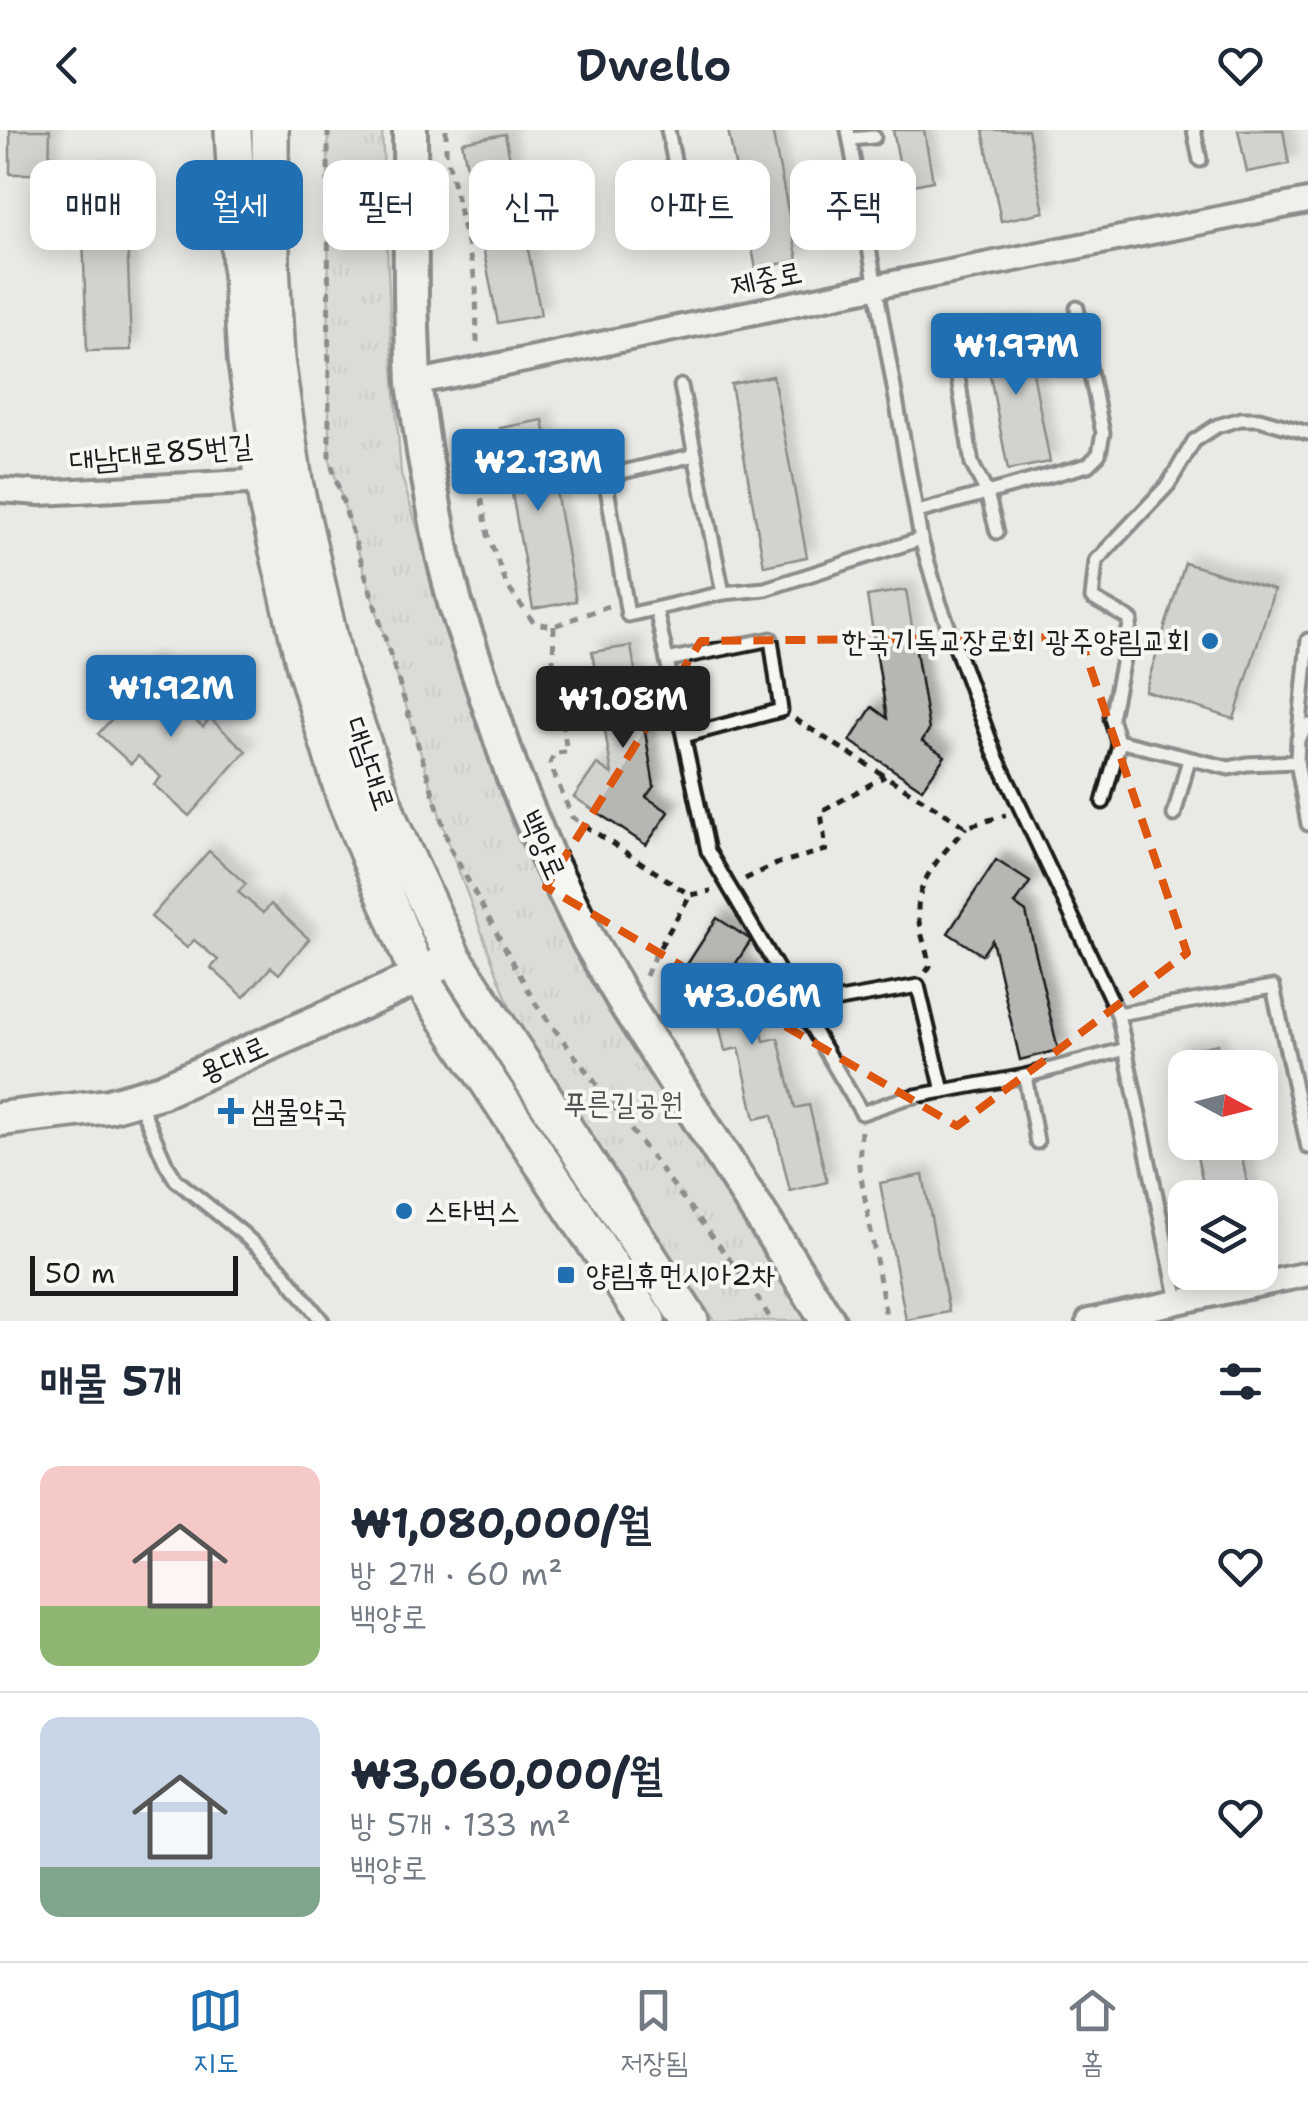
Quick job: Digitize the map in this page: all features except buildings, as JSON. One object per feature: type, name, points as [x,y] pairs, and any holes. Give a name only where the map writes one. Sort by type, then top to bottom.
[{"type":"main road","name":"대남대로","points":[[234,130],[246,362],[335,664],[392,825],[452,956],[690,1321]]},
{"type":"main road","name":"대남대로","points":[[270,130],[279,482],[268,508],[305,666],[345,798],[419,977],[647,1321]]},
{"type":"street","name":"백양로","points":[[410,130],[414,383],[424,452],[455,603],[513,776],[566,898],[629,1009],[828,1321]]},
{"type":"street","name":"제중로","points":[[414,383],[1308,201]]},
{"type":"street","name":"대남대로85번길","points":[[0,490],[40,493],[279,482]]},
{"type":"street","name":"용대로","points":[[0,1120],[108,1106],[162,1091],[419,977],[452,956]]},
{"type":"street","points":[[1088,1321],[1308,1274]]},
{"type":"lane","points":[[668,130],[674,160]]},
{"type":"lane","points":[[1194,130],[1200,160]]},
{"type":"lane","points":[[874,137],[849,135],[921,539],[940,604],[995,754],[1118,1014],[1178,1301]]},
{"type":"lane","points":[[918,512],[1088,465],[1098,454],[1103,434],[1077,308]]},
{"type":"lane","points":[[952,341],[972,464],[987,493],[997,532]]},
{"type":"lane","points":[[680,386],[723,593]]},
{"type":"lane","points":[[1103,802],[1119,745],[1111,718],[1131,620],[1092,598],[1096,561],[1168,486],[1194,441],[1217,426],[1259,418],[1308,433]]},
{"type":"lane","points":[[695,454],[605,476],[628,616],[723,593],[765,588],[921,539]]},
{"type":"lane","points":[[656,608],[708,851],[862,1113],[905,1098],[1024,1076],[1126,1049]]},
{"type":"lane","points":[[667,660],[771,639],[782,710],[684,736]]},
{"type":"lane","points":[[1308,640],[1298,739],[1308,824]]},
{"type":"lane","points":[[1298,739],[1308,726]]},
{"type":"lane","points":[[1118,742],[1229,768],[1298,762]]},
{"type":"lane","points":[[1174,815],[1189,758]]},
{"type":"lane","points":[[800,1008],[918,986],[943,1091]]},
{"type":"lane","points":[[1118,1014],[1273,988],[1308,1147]]},
{"type":"lane","points":[[1024,1076],[1037,1142]]},
{"type":"lane","points":[[138,1099],[176,1180],[280,1268],[322,1321]]},
{"type":"path","points":[[328,130],[330,458],[450,848],[538,1006],[752,1289],[772,1321]]},
{"type":"path","points":[[446,130],[446,152],[476,284],[478,340],[474,372]]},
{"type":"path","points":[[424,452],[474,456],[488,536],[507,586],[534,622],[554,626],[625,598]]},
{"type":"path","points":[[554,626],[553,661],[567,752],[554,753],[550,764],[572,818],[690,895],[729,886],[779,863],[826,850],[821,812],[885,776]]},
{"type":"path","points":[[782,710],[966,827]]},
{"type":"path","points":[[918,986],[930,966],[918,910],[923,882],[966,827],[1023,810]]},
{"type":"path","points":[[629,1009],[690,895]]},
{"type":"path","points":[[862,1113],[859,1166],[885,1321]]},
{"type":"highlighted area","points":[[1080,637],[1187,953],[957,1126],[546,887],[701,641]]},
{"type":"green space","name":"푸른길공원","points":[[328,130],[382,130],[383,160],[328,160]]},
{"type":"green space","name":"푸른길공원","points":[[328,250],[387,250],[401,474],[478,728],[516,835],[574,951],[813,1321],[714,1321],[512,1013],[450,848],[329,457]]},
{"type":"place","name":"한국기독교장로회 광주양림교회","points":[[1210,641]]},
{"type":"place","name":"샘물약국","points":[[231,1111]]},
{"type":"place","name":"스타벅스","points":[[404,1211]]},
{"type":"place","name":"양림휴먼시아2차","points":[[566,1275]]}]
